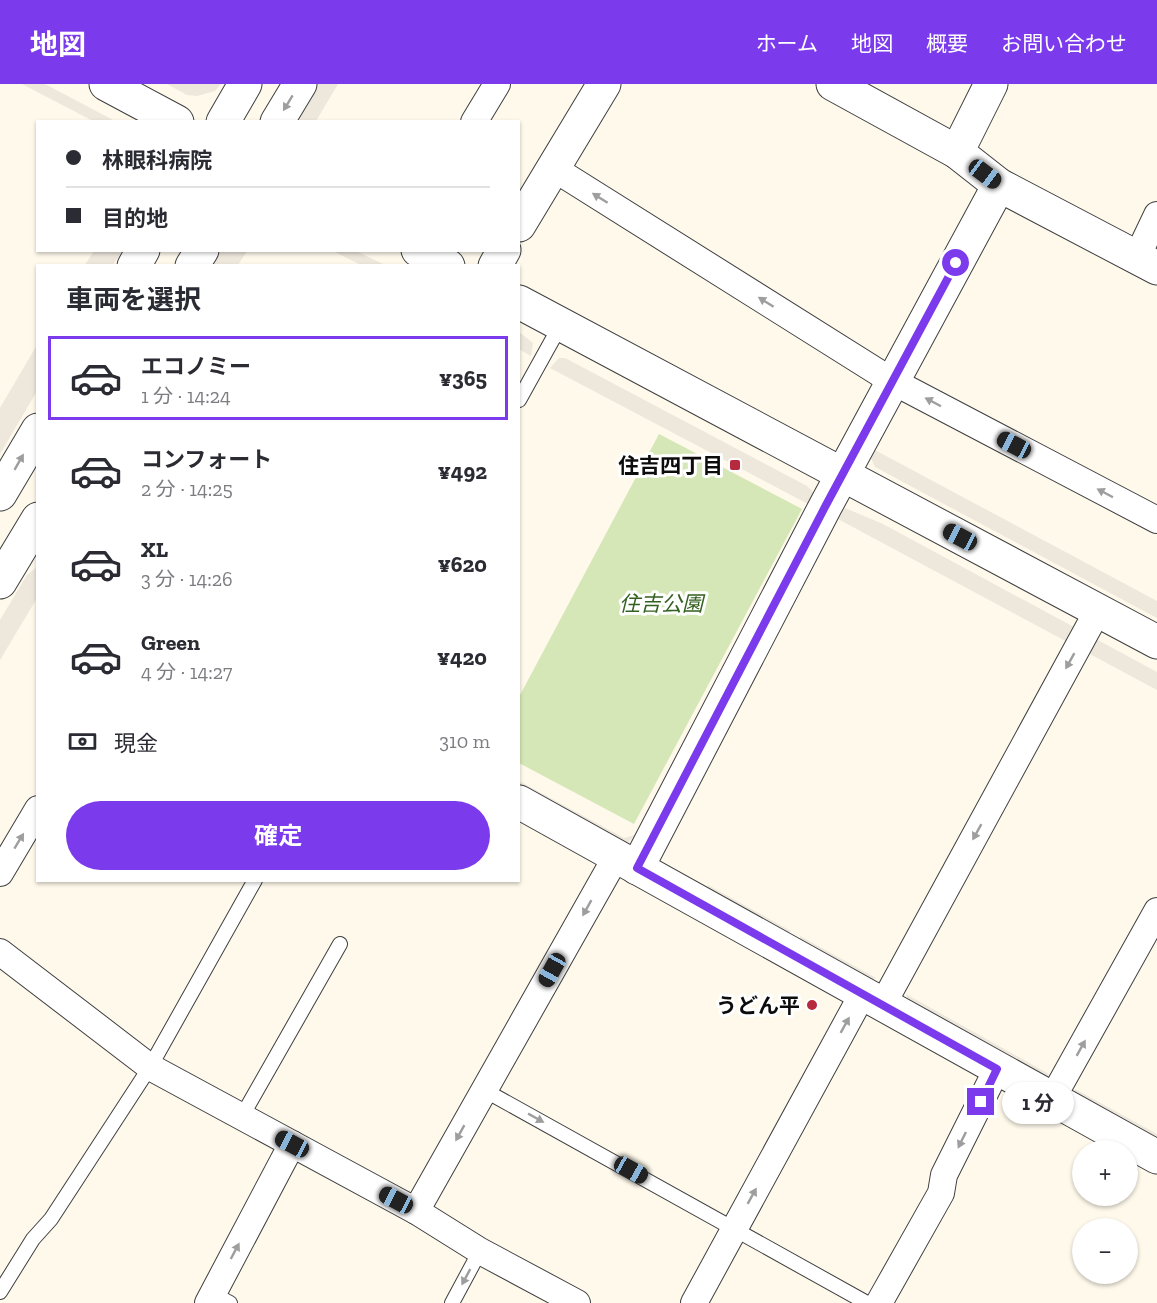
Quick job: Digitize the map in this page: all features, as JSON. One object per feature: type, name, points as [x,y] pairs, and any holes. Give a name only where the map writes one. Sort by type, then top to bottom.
[{"type":"street","points":[[106,84],[173,120]]},
{"type":"street","points":[[224,120],[245,84]]},
{"type":"street","points":[[278,120],[300,84]]},
{"type":"street","points":[[475,120],[496,84]]},
{"type":"street","points":[[520,223],[604,84]]},
{"type":"street","points":[[833,84],[957,152],[999,184],[1147,263],[1157,215]]},
{"type":"street","points":[[957,152],[991,84]]},
{"type":"street","points":[[553,168],[892,381],[1157,520]]},
{"type":"street","points":[[416,1211],[484,1090],[626,862],[841,476],[999,184]]},
{"type":"street","points":[[520,303],[841,476],[1157,642]]},
{"type":"street","points":[[0,494],[36,433]]},
{"type":"street","points":[[0,514],[35,528],[0,582]]},
{"type":"street","points":[[694,1303],[735,1228],[872,999],[1098,610]]},
{"type":"street","points":[[520,803],[1157,1157]]},
{"type":"street","points":[[0,873],[36,812]]},
{"type":"street","points":[[1052,1099],[1157,910]]},
{"type":"street","points":[[0,952],[150,1067],[416,1211],[480,1251],[572,1302]]},
{"type":"street","points":[[879,1303],[941,1193],[944,1175],[997,1069]]},
{"type":"street","points":[[217,1300],[292,1144]]},
{"type":"lane","points":[[520,398],[560,326]]},
{"type":"lane","points":[[0,1292],[33,1239],[51,1219],[150,1067],[254,882]]},
{"type":"lane","points":[[241,1118],[340,944]]},
{"type":"lane","points":[[484,1090],[867,1303]]},
{"type":"lane","points":[[452,1303],[480,1251]]},
{"type":"green space","name":"住吉公園","points":[[659,434],[802,509],[634,824],[520,764],[520,695]]},
{"type":"shaded area","points":[[22,84],[45,84],[113,120],[91,120]]},
{"type":"shaded area","points":[[167,84],[221,84],[215,91],[197,96],[187,95]]},
{"type":"shaded area","points":[[315,84],[338,84],[317,120],[295,120]]},
{"type":"shaded area","points":[[93,252],[121,252],[114,264],[86,264]]},
{"type":"shaded area","points":[[220,252],[246,252],[239,264],[213,264]]},
{"type":"shaded area","points":[[335,252],[358,252],[383,264],[359,264]]},
{"type":"shaded area","points":[[520,333],[533,343],[531,356],[520,350]]},
{"type":"shaded area","points":[[36,347],[36,393],[0,454],[0,408]]},
{"type":"shaded area","points":[[559,358],[565,358],[807,486],[813,492],[810,505],[550,368]]},
{"type":"shaded area","points":[[873,449],[1157,601],[1157,618],[875,467],[870,456]]},
{"type":"shaded area","points":[[845,508],[883,524],[1157,672],[1157,690],[836,518]]},
{"type":"shaded area","points":[[36,568],[36,600],[0,660],[0,620],[27,575]]},
{"type":"shaded area","points":[[520,782],[624,838],[635,835],[628,843],[621,844],[520,788]]},
{"type":"shaded area","points":[[708,885],[791,931],[786,934],[707,889]]},
{"type":"shaded area","points":[[800,936],[876,978],[871,980],[800,940]]},
{"type":"shaded area","points":[[906,994],[1049,1074],[1048,1076],[1044,1076],[908,1001]]},
{"type":"shaded area","points":[[1075,1089],[1157,1134],[1157,1139],[1075,1093]]},
{"type":"place","name":"住吉四丁目","points":[[735,465]]},
{"type":"place","name":"うどん平","points":[[812,1005]]},
{"type":"route","points":[[956,263],[826,505],[637,868],[997,1069],[981,1102]]}]
